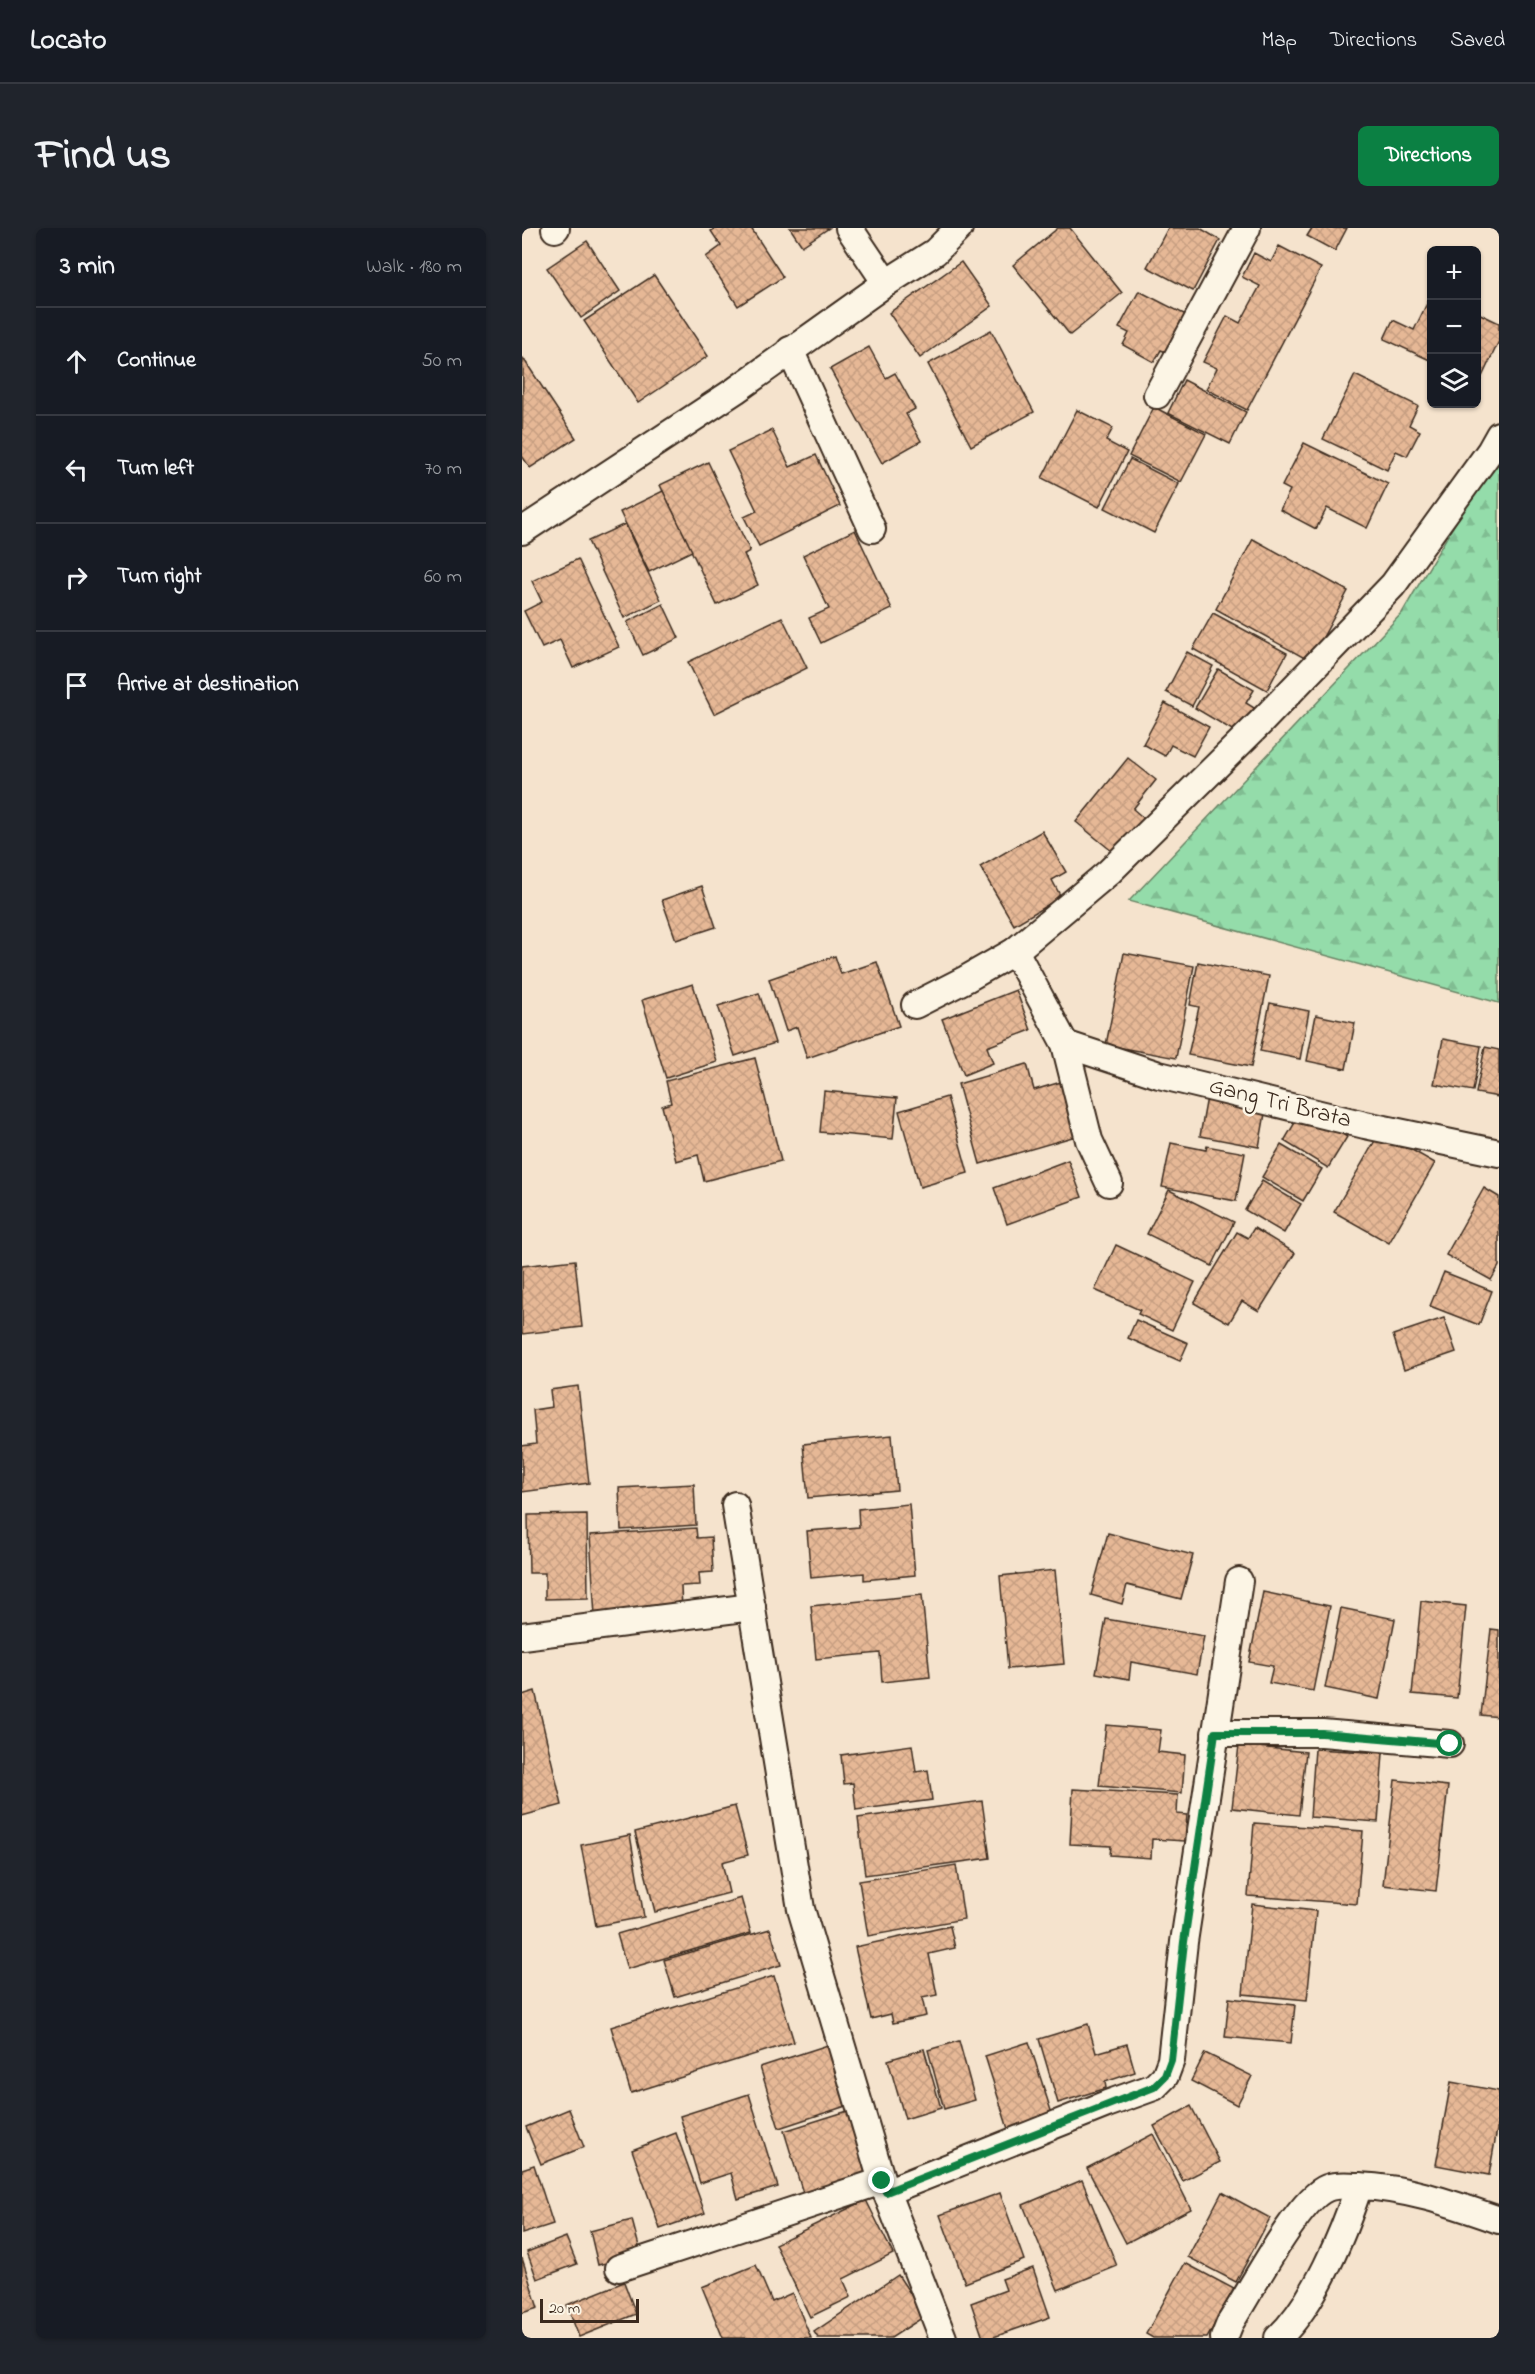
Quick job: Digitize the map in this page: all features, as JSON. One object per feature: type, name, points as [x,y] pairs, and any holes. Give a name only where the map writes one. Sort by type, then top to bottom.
[{"type":"street","points":[[849,228],[886,283]]},
{"type":"street","points":[[522,531],[736,390],[886,283],[935,252],[959,228]]},
{"type":"street","points":[[1157,395],[1247,228]]},
{"type":"street","points":[[790,350],[872,529]]},
{"type":"street","points":[[915,1005],[1015,951],[1109,872],[1260,723],[1393,585],[1490,452],[1499,435]]},
{"type":"street","points":[[1015,951],[1065,1044],[1089,1140],[1109,1183]]},
{"type":"street","name":"Gang Tri Brata","points":[[1065,1044],[1159,1075],[1365,1125],[1499,1153]]},
{"type":"street","points":[[735,1505],[801,1909],[884,2186],[943,2338]]},
{"type":"street","points":[[619,2268],[884,2186],[1154,2087],[1165,2076],[1171,2060],[1184,1942],[1239,1581]]},
{"type":"street","points":[[522,1636],[752,1607]]},
{"type":"street","points":[[1215,1733],[1322,1733],[1450,1744]]},
{"type":"street","points":[[1278,2338],[1312,2293],[1347,2222],[1359,2186]]},
{"type":"street","points":[[1224,2338],[1230,2323],[1292,2224],[1309,2201],[1326,2188],[1381,2187],[1423,2194],[1499,2220]]},
{"type":"green space","points":[[1499,449],[1499,1003],[1129,901],[1402,613]]},
{"type":"building","points":[[716,228],[751,228],[783,277],[738,306],[706,257],[721,246],[711,231]]},
{"type":"building","points":[[790,228],[829,228],[802,246]]},
{"type":"building","points":[[1058,228],[1070,228],[1122,293],[1070,335],[1013,265]]},
{"type":"building","points":[[1168,228],[1200,228],[1220,240],[1193,291],[1147,267]]},
{"type":"building","points":[[1312,228],[1347,228],[1335,251],[1307,236]]},
{"type":"building","points":[[587,241],[620,291],[581,318],[547,268]]},
{"type":"building","points":[[1279,246],[1321,268],[1247,410],[1206,389],[1217,368],[1203,362],[1227,316],[1240,323],[1260,286],[1242,277],[1254,253],[1271,262]]},
{"type":"building","points":[[961,262],[992,306],[920,358],[889,313]]},
{"type":"building","points":[[654,275],[708,356],[638,403],[584,321]]},
{"type":"building","points":[[1139,291],[1190,317],[1171,354],[1161,350],[1154,362],[1123,345],[1129,333],[1119,328]]},
{"type":"building","points":[[1427,303],[1427,359],[1384,339],[1393,320],[1414,330]]},
{"type":"building","points":[[1481,314],[1499,323],[1499,341],[1481,379]]},
{"type":"building","points":[[991,330],[1034,412],[971,446],[928,364]]},
{"type":"building","points":[[869,347],[886,378],[895,373],[915,409],[906,414],[921,441],[882,463],[830,369]]},
{"type":"building","points":[[523,358],[576,438],[530,468],[522,456]]},
{"type":"building","points":[[1355,375],[1418,406],[1409,425],[1420,431],[1407,456],[1396,451],[1387,470],[1323,439]]},
{"type":"building","points":[[1184,380],[1246,412],[1230,444],[1168,413]]},
{"type":"building","points":[[1154,407],[1206,434],[1181,482],[1129,456]]},
{"type":"building","points":[[1077,410],[1113,428],[1106,441],[1127,452],[1099,507],[1042,478]]},
{"type":"building","points":[[772,430],[790,467],[816,455],[840,506],[759,546],[744,517],[757,511],[728,451]]},
{"type":"building","points":[[1304,443],[1388,484],[1367,528],[1327,508],[1316,529],[1280,510],[1290,490],[1282,486]]},
{"type":"building","points":[[1130,459],[1179,484],[1154,533],[1105,508]]},
{"type":"building","points":[[708,462],[750,551],[744,554],[758,585],[717,605],[660,485]]},
{"type":"building","points":[[663,491],[692,551],[649,572],[620,512]]},
{"type":"building","points":[[625,524],[661,600],[624,618],[588,541]]},
{"type":"building","points":[[855,530],[892,609],[821,643],[809,618],[829,609],[803,555]]},
{"type":"building","points":[[1253,539],[1348,591],[1310,661],[1216,609]]},
{"type":"building","points":[[578,559],[619,647],[573,668],[560,640],[542,648],[524,611],[542,602],[532,581]]},
{"type":"building","points":[[663,604],[679,638],[643,655],[627,622]]},
{"type":"building","points":[[1213,613],[1287,653],[1267,690],[1193,649]]},
{"type":"building","points":[[782,617],[807,668],[714,714],[688,662]]},
{"type":"building","points":[[1187,652],[1213,666],[1192,706],[1166,692]]},
{"type":"building","points":[[1218,669],[1254,690],[1246,703],[1259,711],[1244,737],[1195,708]]},
{"type":"building","points":[[1165,703],[1209,727],[1193,756],[1171,745],[1165,756],[1143,744]]},
{"type":"building","points":[[1128,758],[1156,780],[1133,809],[1147,821],[1118,856],[1076,822]]},
{"type":"building","points":[[1042,831],[1066,872],[1052,880],[1061,897],[1014,925],[980,867]]},
{"type":"building","points":[[702,886],[716,927],[676,940],[662,900]]},
{"type":"building","points":[[1124,953],[1194,966],[1176,1058],[1106,1045]]},
{"type":"building","points":[[835,956],[841,974],[877,962],[899,1026],[807,1058],[797,1027],[786,1031],[769,979]]},
{"type":"building","points":[[1198,962],[1269,976],[1251,1067],[1188,1055],[1199,1007],[1190,1005]]},
{"type":"building","points":[[693,984],[717,1062],[666,1078],[642,1000]]},
{"type":"building","points":[[1016,990],[1031,1030],[987,1047],[993,1063],[964,1075],[942,1019]]},
{"type":"building","points":[[759,993],[775,1043],[735,1056],[718,1006]]},
{"type":"building","points":[[1270,1003],[1309,1011],[1300,1059],[1260,1051]]},
{"type":"building","points":[[1316,1015],[1355,1023],[1346,1069],[1307,1061]]},
{"type":"building","points":[[1443,1039],[1481,1046],[1473,1091],[1434,1084]]},
{"type":"building","points":[[1485,1047],[1499,1050],[1499,1097],[1476,1093]]},
{"type":"building","points":[[755,1058],[781,1161],[704,1181],[698,1155],[676,1161],[662,1106],[671,1103],[666,1081]]},
{"type":"building","points":[[1027,1064],[1034,1090],[1061,1082],[1076,1136],[980,1164],[958,1084]]},
{"type":"building","points":[[824,1091],[897,1098],[893,1139],[820,1132]]},
{"type":"building","points":[[947,1097],[968,1173],[920,1187],[899,1111]]},
{"type":"building","points":[[1207,1097],[1266,1108],[1259,1147],[1200,1136]]},
{"type":"building","points":[[1303,1109],[1347,1137],[1328,1168],[1284,1141]]},
{"type":"building","points":[[1380,1132],[1435,1163],[1389,1243],[1334,1212]]},
{"type":"building","points":[[1171,1143],[1206,1150],[1207,1146],[1245,1153],[1236,1201],[1162,1187]]},
{"type":"building","points":[[1281,1145],[1322,1169],[1303,1201],[1262,1177]]},
{"type":"building","points":[[1068,1160],[1082,1197],[1007,1224],[994,1188]]},
{"type":"building","points":[[1262,1181],[1301,1204],[1284,1233],[1245,1210]]},
{"type":"building","points":[[1484,1188],[1499,1197],[1499,1266],[1491,1280],[1446,1255]]},
{"type":"building","points":[[1169,1190],[1234,1222],[1212,1266],[1147,1234]]},
{"type":"building","points":[[1254,1228],[1295,1253],[1259,1311],[1242,1301],[1229,1323],[1194,1303],[1237,1232],[1248,1238]]},
{"type":"building","points":[[1116,1245],[1195,1282],[1172,1330],[1138,1314],[1140,1310],[1095,1290]]},
{"type":"building","points":[[575,1260],[582,1327],[522,1334],[522,1266]]},
{"type":"building","points":[[1444,1272],[1492,1291],[1479,1325],[1430,1306]]},
{"type":"building","points":[[1444,1318],[1456,1352],[1404,1370],[1393,1335]]},
{"type":"building","points":[[1136,1320],[1188,1343],[1180,1361],[1128,1338]]},
{"type":"building","points":[[578,1386],[589,1483],[522,1492],[522,1446],[536,1444],[533,1410],[552,1407],[550,1390]]},
{"type":"building","points":[[892,1435],[897,1490],[808,1498],[803,1444]]},
{"type":"building","points":[[694,1484],[696,1525],[621,1530],[619,1488]]},
{"type":"building","points":[[909,1504],[915,1575],[864,1580],[864,1573],[811,1578],[807,1531],[859,1527],[858,1509]]},
{"type":"building","points":[[587,1514],[588,1598],[545,1599],[545,1573],[529,1573],[528,1515]]},
{"type":"building","points":[[696,1528],[697,1538],[711,1537],[713,1572],[699,1573],[700,1585],[681,1586],[682,1611],[595,1617],[590,1535]]},
{"type":"building","points":[[1108,1533],[1193,1555],[1181,1599],[1127,1585],[1122,1604],[1091,1595]]},
{"type":"building","points":[[1055,1570],[1064,1664],[1008,1669],[1000,1576]]},
{"type":"building","points":[[1263,1592],[1330,1606],[1313,1691],[1269,1683],[1273,1666],[1249,1662]]},
{"type":"building","points":[[922,1595],[930,1677],[882,1682],[880,1653],[816,1659],[811,1606]]},
{"type":"building","points":[[1421,1601],[1466,1606],[1457,1698],[1412,1694]]},
{"type":"building","points":[[1341,1608],[1395,1619],[1379,1699],[1325,1688]]},
{"type":"building","points":[[1106,1619],[1204,1636],[1197,1674],[1131,1662],[1129,1679],[1096,1673]]},
{"type":"building","points":[[1491,1629],[1499,1630],[1499,1717],[1481,1715]]},
{"type":"building","points":[[535,1691],[562,1805],[522,1816],[522,1695]]},
{"type":"building","points":[[1106,1725],[1161,1730],[1158,1752],[1185,1755],[1182,1793],[1099,1786]]},
{"type":"building","points":[[912,1745],[916,1772],[928,1770],[932,1800],[856,1810],[853,1783],[844,1784],[841,1755]]},
{"type":"building","points":[[1239,1745],[1306,1752],[1299,1815],[1232,1808]]},
{"type":"building","points":[[1315,1749],[1383,1753],[1378,1822],[1310,1817]]},
{"type":"building","points":[[1395,1780],[1448,1786],[1436,1891],[1383,1885]]},
{"type":"building","points":[[1073,1789],[1178,1795],[1177,1814],[1187,1815],[1185,1841],[1152,1839],[1151,1858],[1110,1855],[1111,1846],[1070,1844]]},
{"type":"building","points":[[982,1801],[990,1858],[865,1875],[858,1818]]},
{"type":"building","points":[[735,1806],[748,1855],[722,1862],[729,1893],[655,1912],[635,1832]]},
{"type":"building","points":[[1254,1823],[1363,1831],[1357,1904],[1248,1896]]},
{"type":"building","points":[[630,1835],[644,1917],[596,1926],[581,1845]]},
{"type":"building","points":[[956,1865],[964,1919],[868,1936],[859,1881]]},
{"type":"building","points":[[741,1898],[751,1933],[627,1969],[617,1934]]},
{"type":"building","points":[[1252,1904],[1316,1911],[1307,2000],[1243,1994]]},
{"type":"building","points":[[950,1926],[955,1948],[929,1954],[937,1995],[922,1998],[926,2016],[893,2023],[891,2014],[871,2019],[855,1947]]},
{"type":"building","points":[[770,1929],[781,1965],[675,1997],[664,1960]]},
{"type":"building","points":[[774,1976],[794,2042],[631,2093],[611,2027]]},
{"type":"building","points":[[1229,1998],[1295,2005],[1291,2043],[1225,2037]]},
{"type":"building","points":[[1088,2024],[1096,2053],[1127,2044],[1135,2072],[1105,2082],[1106,2088],[1058,2103],[1039,2039]]},
{"type":"building","points":[[959,2041],[975,2100],[944,2109],[928,2050]]},
{"type":"building","points":[[1029,2042],[1053,2117],[1009,2132],[985,2056]]},
{"type":"building","points":[[834,2043],[852,2104],[779,2128],[760,2067]]},
{"type":"building","points":[[924,2049],[941,2108],[905,2119],[888,2060]]},
{"type":"building","points":[[1205,2053],[1252,2076],[1237,2105],[1191,2081]]},
{"type":"building","points":[[1451,2082],[1499,2091],[1499,2118],[1489,2175],[1436,2165]]},
{"type":"building","points":[[749,2094],[778,2187],[738,2199],[731,2173],[700,2183],[680,2116]]},
{"type":"building","points":[[1191,2106],[1220,2162],[1183,2181],[1154,2126]]},
{"type":"building","points":[[569,2109],[584,2147],[541,2164],[526,2127]]},
{"type":"building","points":[[854,2109],[875,2178],[805,2200],[784,2131]]},
{"type":"building","points":[[676,2133],[705,2213],[660,2229],[632,2150]]},
{"type":"building","points":[[1153,2134],[1191,2209],[1126,2243],[1087,2168]]},
{"type":"building","points":[[534,2165],[553,2224],[522,2234],[522,2169]]},
{"type":"building","points":[[1082,2180],[1117,2266],[1058,2290],[1023,2205]]},
{"type":"building","points":[[1222,2192],[1270,2218],[1236,2282],[1188,2257]]},
{"type":"building","points":[[1000,2193],[1024,2260],[965,2283],[940,2215]]},
{"type":"building","points":[[866,2200],[893,2254],[843,2279],[851,2297],[810,2317],[775,2244]]},
{"type":"building","points":[[632,2220],[641,2254],[598,2265],[590,2231]]},
{"type":"building","points":[[566,2237],[577,2264],[537,2279],[527,2252]]},
{"type":"building","points":[[522,2258],[538,2308],[522,2313]]},
{"type":"building","points":[[1185,2263],[1234,2289],[1207,2338],[1153,2338],[1146,2334]]},
{"type":"building","points":[[756,2265],[772,2302],[792,2293],[811,2338],[723,2338],[702,2287]]},
{"type":"building","points":[[1033,2268],[1050,2317],[991,2338],[983,2338],[971,2303],[1006,2290],[1002,2279]]},
{"type":"building","points":[[898,2275],[925,2316],[891,2338],[818,2338],[814,2332]]},
{"type":"building","points":[[624,2282],[636,2314],[579,2337],[567,2305]]},
{"type":"route","points":[[882,2181],[886,2192],[1154,2087],[1165,2076],[1171,2060],[1184,1942],[1215,1733],[1322,1733],[1450,1744]]}]
